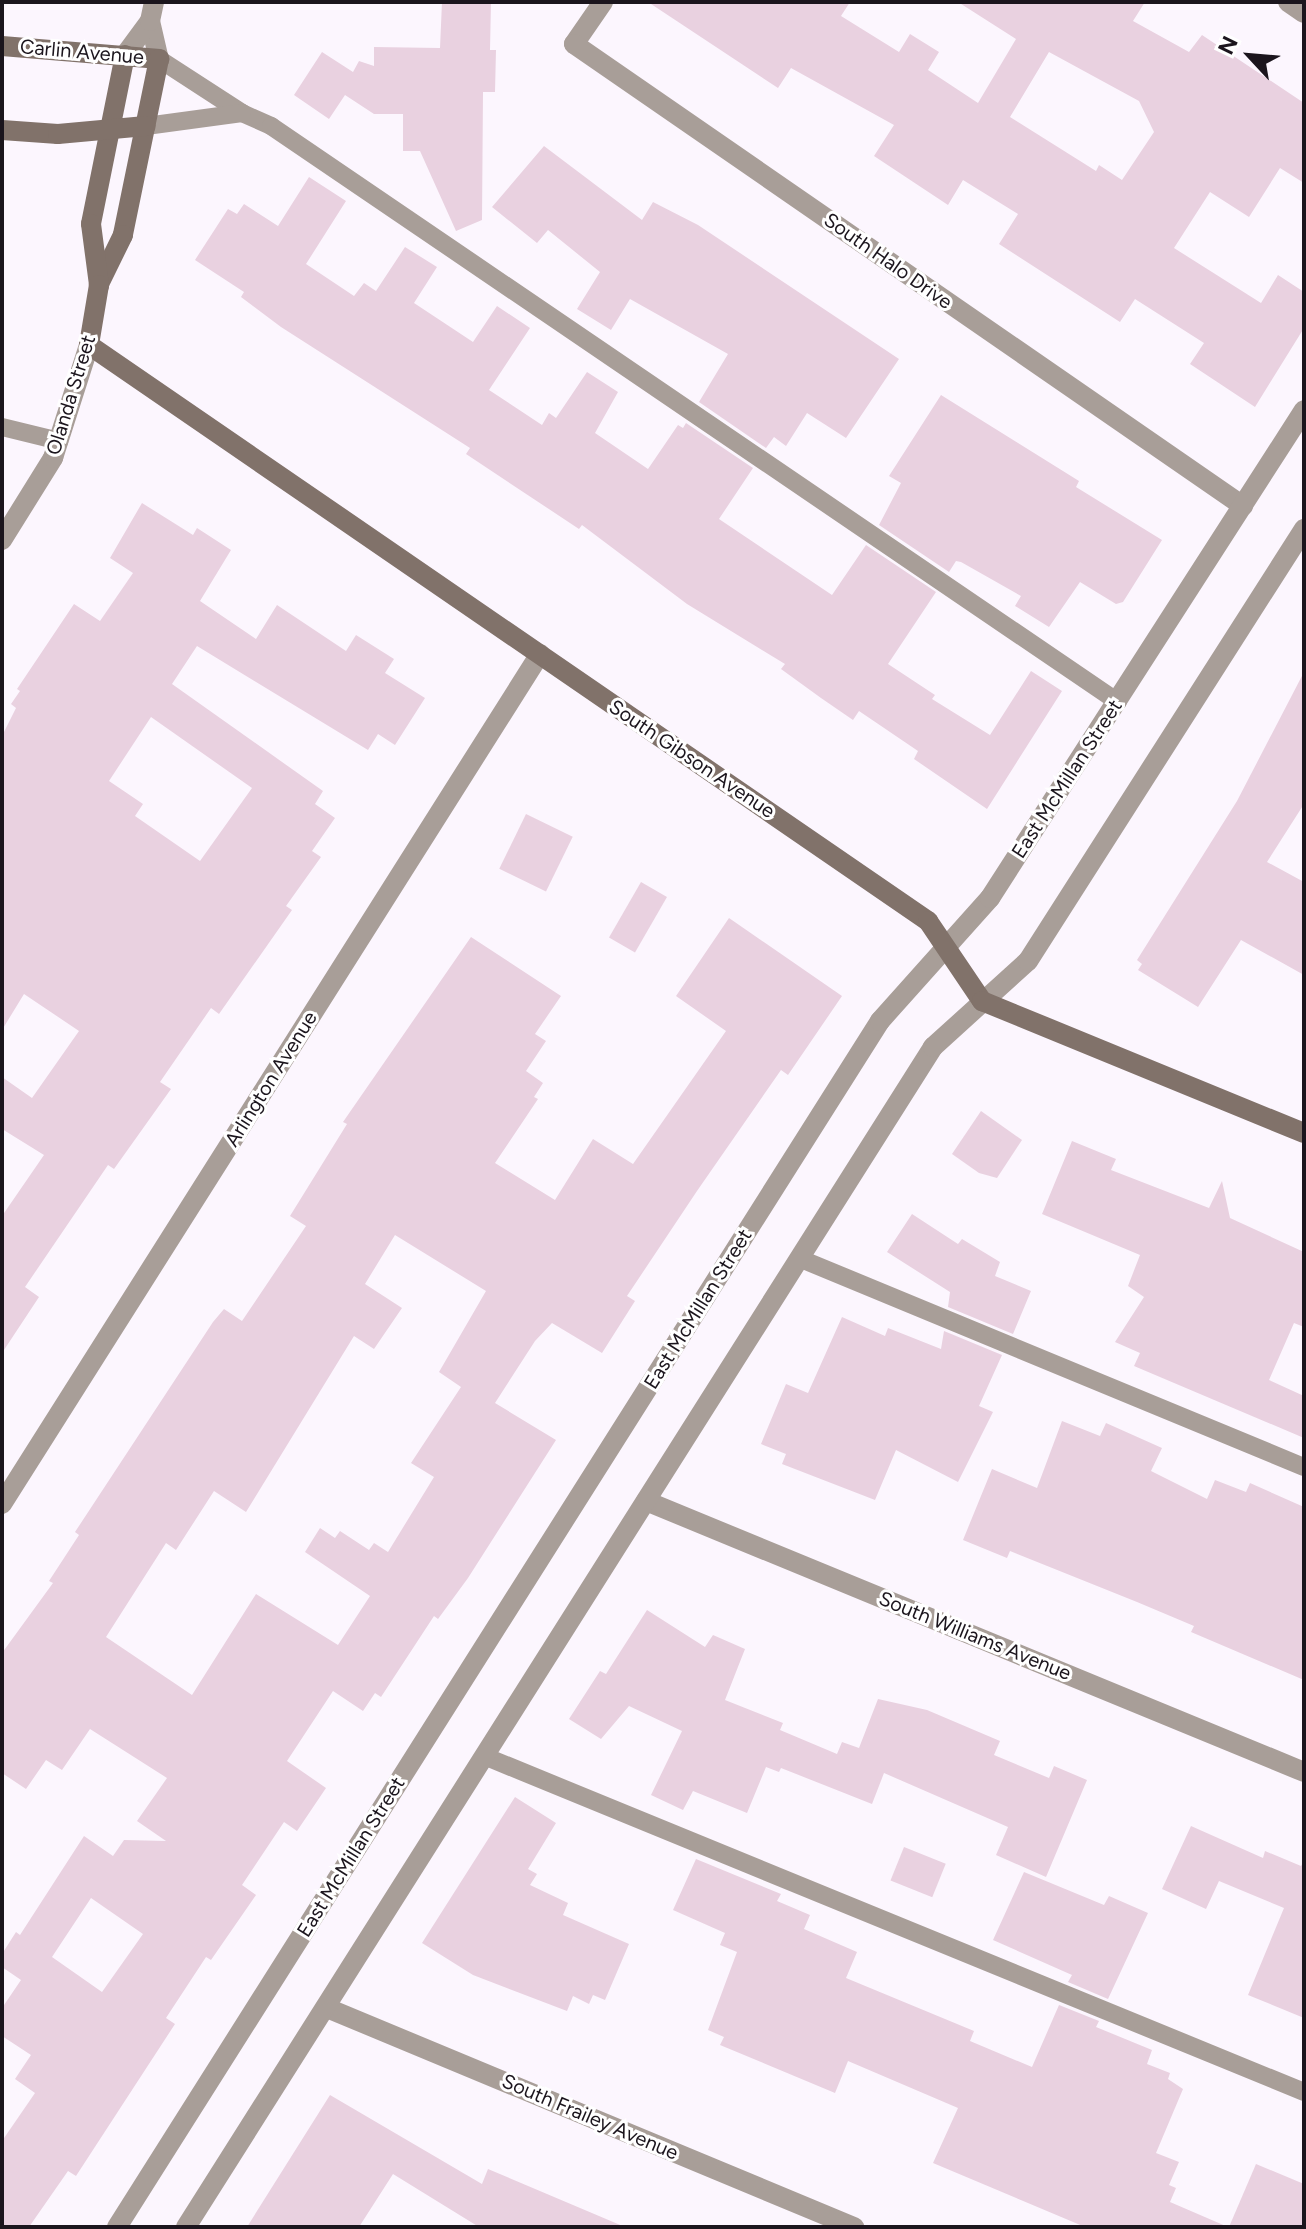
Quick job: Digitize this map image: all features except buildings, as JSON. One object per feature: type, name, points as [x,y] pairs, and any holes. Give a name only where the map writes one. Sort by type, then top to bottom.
[{"type":"street","name":"South Halo Drive","points":[[603,2],[574,44],[1243,506]]},
{"type":"street","points":[[1288,2],[1304,13]]},
{"type":"street","name":"Olanda Street","points":[[99,285],[91,224],[125,55],[152,12]]},
{"type":"street","name":"Olanda Street","points":[[2,540],[59,441],[89,345],[99,285],[123,235],[159,59],[152,12]]},
{"type":"street","name":"Carlin Avenue","points":[[2,46],[159,59]]},
{"type":"street","points":[[2,130],[58,134],[146,126]]},
{"type":"street","name":"South Gibson Avenue","points":[[89,345],[928,921],[982,1001]]},
{"type":"street","name":"East McMillan Street","points":[[117,2227],[880,1021],[990,898],[1304,410]]},
{"type":"street","points":[[186,2227],[933,1047],[1028,961],[1304,529]]},
{"type":"street","name":"Arlington Avenue","points":[[2,1504],[540,654]]},
{"type":"street","points":[[982,1001],[1304,1133]]},
{"type":"street","name":"South Williams Avenue","points":[[646,1501],[1304,1772]]},
{"type":"street","name":"South Frailey Avenue","points":[[327,2008],[854,2227]]},
{"type":"lane","name":"Carlin Avenue","points":[[159,59],[242,113],[271,126],[1118,702]]},
{"type":"lane","points":[[146,126],[242,113]]},
{"type":"lane","points":[[2,427],[59,441]]},
{"type":"lane","points":[[801,1259],[1304,1467]]},
{"type":"lane","points":[[484,1756],[1304,2092]]}]
